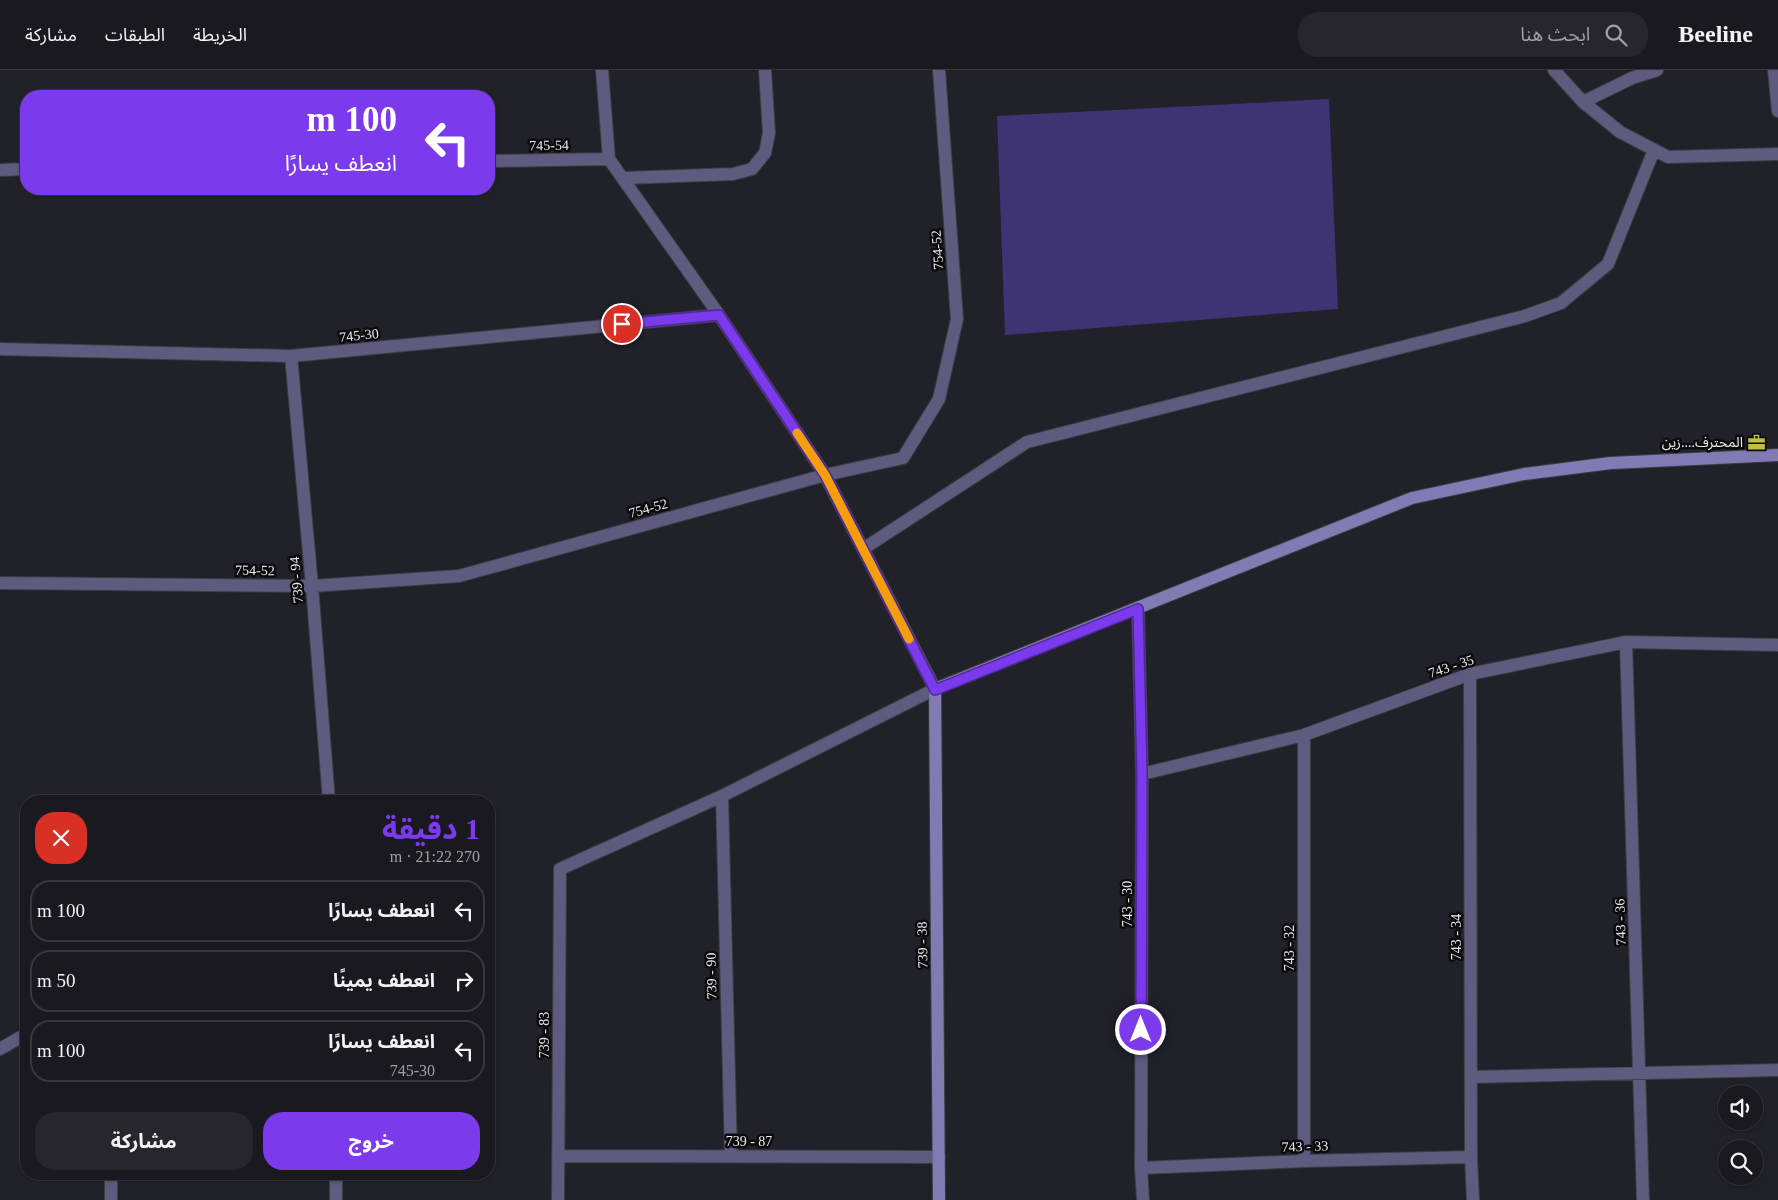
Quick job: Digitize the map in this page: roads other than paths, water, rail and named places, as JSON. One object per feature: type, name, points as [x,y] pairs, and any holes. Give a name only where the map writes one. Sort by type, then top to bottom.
[{"type":"street","points":[[602,70],[609,159],[719,315],[825,475],[935,690]]},
{"type":"street","points":[[623,178],[733,174],[752,169],[765,153],[769,133],[765,70]]},
{"type":"street","name":"754-52","points":[[0,583],[312,586],[459,576],[825,475],[903,458],[939,399],[957,319],[938,70]]},
{"type":"street","points":[[1554,70],[1584,102],[1620,132],[1668,157],[1778,154]]},
{"type":"street","points":[[1584,102],[1632,78],[1658,70]]},
{"type":"street","points":[[1774,70],[1778,111]]},
{"type":"street","points":[[863,549],[1026,442],[1526,316],[1561,304],[1608,264],[1654,150]]},
{"type":"street","name":"745-54","points":[[495,161],[609,159]]},
{"type":"street","points":[[0,170],[20,169]]},
{"type":"street","name":"745-30","points":[[0,348],[291,356],[719,315]]},
{"type":"street","name":"739 - 94","points":[[291,356],[329,795]]},
{"type":"street","points":[[722,796],[935,690],[1412,498],[1524,474],[1611,463],[1778,455]]},
{"type":"street","name":"743 - 30","points":[[1138,609],[1142,774],[1141,1168],[1143,1200]]},
{"type":"street","name":"743 - 35","points":[[1142,774],[1304,735],[1470,674],[1626,642],[1778,645]]},
{"type":"street","name":"743 - 36","points":[[1626,642],[1643,1200]]},
{"type":"street","name":"743 - 34","points":[[1470,674],[1471,1157],[1473,1200]]},
{"type":"street","name":"739 - 38","points":[[935,690],[939,1200]]},
{"type":"street","name":"743 - 32","points":[[1304,735],[1304,1161]]},
{"type":"street","name":"739 - 83","points":[[558,1200],[560,869],[722,796]]},
{"type":"street","name":"739 - 90","points":[[722,796],[731,1156]]},
{"type":"street","points":[[0,1049],[20,1037]]},
{"type":"street","points":[[1471,1077],[1778,1070]]},
{"type":"street","name":"739 - 87","points":[[558,1156],[939,1157]]},
{"type":"street","name":"743 - 33","points":[[1141,1168],[1304,1161],[1471,1157]]},
{"type":"street","points":[[111,1180],[111,1200]]},
{"type":"street","points":[[336,1180],[336,1200]]},
{"type":"place","name":"المحترف....زين","points":[[1757,442]]}]
